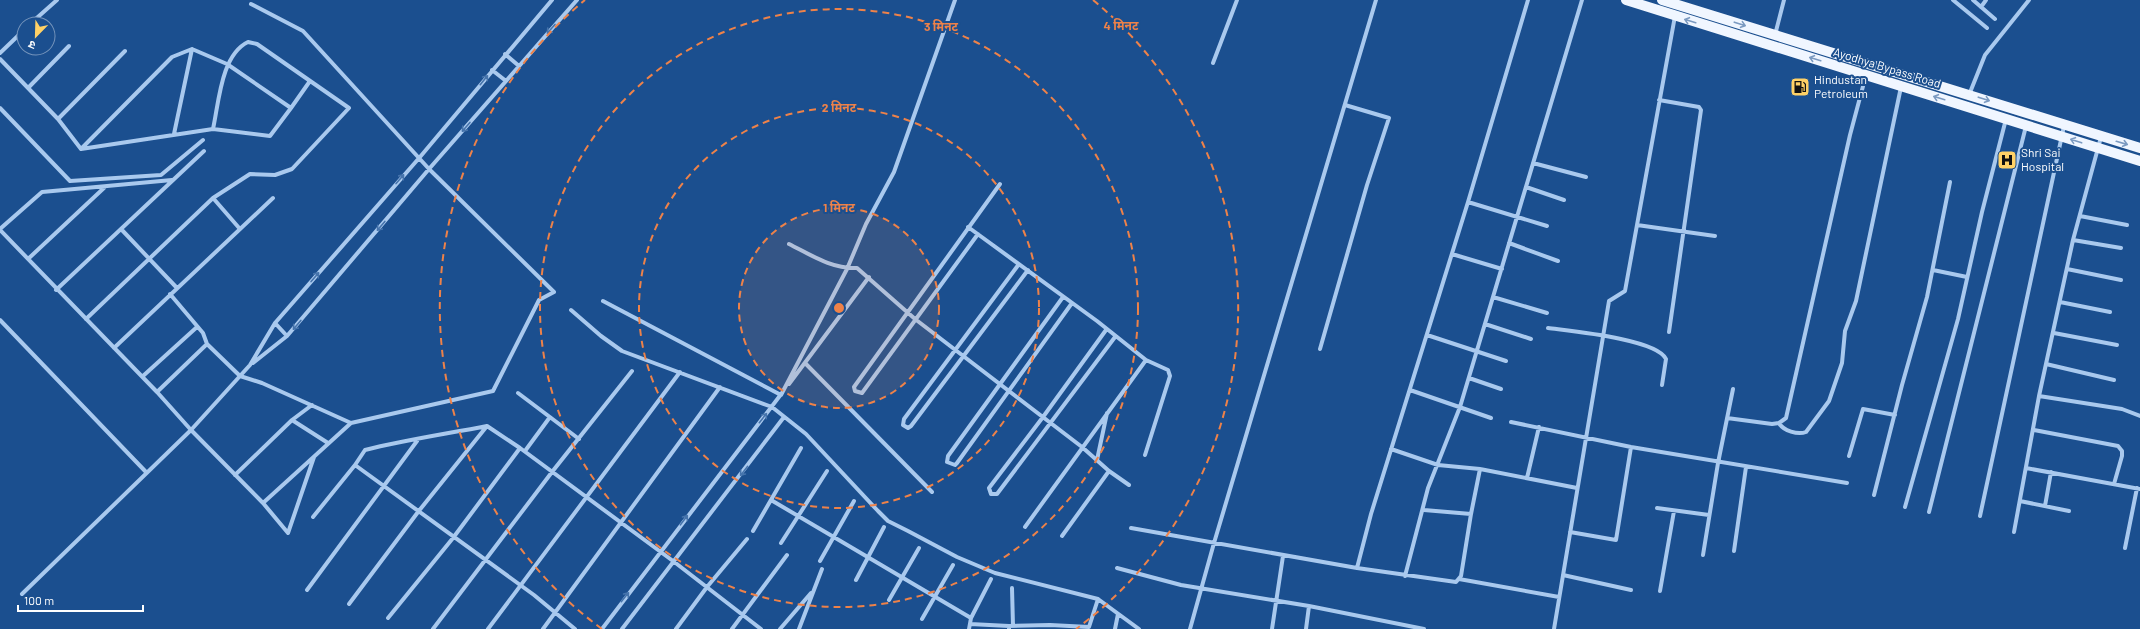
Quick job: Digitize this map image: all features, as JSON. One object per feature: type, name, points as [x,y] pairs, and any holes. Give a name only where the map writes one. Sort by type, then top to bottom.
[{"type":"main road","name":"Ayodhya Bypass Road","points":[[1626,0],[2140,161]]},
{"type":"main road","name":"Ayodhya Bypass Road","points":[[1662,0],[1965,93],[2064,126],[2140,148]]},
{"type":"main road","points":[[1956,103],[1965,93]]},
{"type":"main road","points":[[2016,122],[2019,111]]},
{"type":"street","points":[[39,16],[57,0]]},
{"type":"street","points":[[22,594],[191,430],[240,376],[250,364],[275,323],[420,157],[505,54],[552,0]]},
{"type":"street","points":[[250,364],[287,336],[429,169],[577,0]]},
{"type":"street","points":[[781,395],[847,268],[866,224],[894,172],[956,0]]},
{"type":"street","points":[[1213,63],[1237,0]]},
{"type":"street","points":[[1190,629],[1214,543],[1376,0]]},
{"type":"street","points":[[1357,568],[1371,514],[1468,202],[1528,0]]},
{"type":"street","points":[[1405,576],[1417,528],[1424,510],[1428,488],[1460,407],[1582,0]]},
{"type":"street","points":[[1775,35],[1784,0]]},
{"type":"street","points":[[1953,0],[1987,28]]},
{"type":"street","points":[[1972,0],[1994,19]]},
{"type":"street","points":[[1981,7],[1986,0]]},
{"type":"street","points":[[1965,93],[1978,73],[1985,56],[2029,0]]},
{"type":"street","points":[[251,4],[303,31],[420,157],[429,169],[554,292],[539,300],[493,391],[351,423],[263,504]]},
{"type":"street","points":[[1554,629],[1604,335],[1608,301],[1625,291],[1675,16]]},
{"type":"street","points":[[0,53],[16,38]]},
{"type":"street","points":[[86,319],[213,198],[250,174],[275,175],[292,169],[349,108],[257,44],[248,42],[242,45],[227,64],[213,129]]},
{"type":"street","points":[[28,88],[69,46]]},
{"type":"street","points":[[174,134],[192,49]]},
{"type":"street","points":[[80,149],[172,57],[192,49],[227,64],[291,108]]},
{"type":"street","points":[[58,120],[125,51]]},
{"type":"street","points":[[505,54],[519,66]]},
{"type":"street","points":[[0,59],[58,120],[80,149]]},
{"type":"street","points":[[1779,423],[1786,418],[1850,135],[1868,64]]},
{"type":"street","points":[[492,70],[506,81]]},
{"type":"street","points":[[80,149],[213,129],[270,136],[310,81]]},
{"type":"street","points":[[1727,418],[1779,423],[1786,430],[1801,434],[1806,432],[1829,401],[1842,363],[1845,331],[1856,301],[1901,86]]},
{"type":"street","points":[[1659,100],[1701,108],[1669,332]]},
{"type":"street","points":[[1320,349],[1367,185],[1389,118],[1345,105]]},
{"type":"street","points":[[0,108],[70,181],[161,175],[203,140]]},
{"type":"street","points":[[1905,507],[1958,319],[1967,277],[2016,122]]},
{"type":"street","points":[[1929,512],[2016,122]]},
{"type":"street","points":[[1980,516],[2064,126]]},
{"type":"street","points":[[2014,532],[2034,430],[2039,396],[2067,268],[2100,137]]},
{"type":"street","points":[[56,290],[204,151]]},
{"type":"street","points":[[1533,163],[1586,177]]},
{"type":"street","points":[[172,180],[42,192],[0,230],[56,290],[143,376],[191,430],[263,504],[288,533],[315,455]]},
{"type":"street","points":[[1874,495],[1933,270],[1950,182]]},
{"type":"street","points":[[978,234],[862,393],[855,391],[854,387],[1000,184]]},
{"type":"street","points":[[28,259],[105,187]]},
{"type":"street","points":[[1526,188],[1564,200]]},
{"type":"street","points":[[213,198],[240,229]]},
{"type":"street","points":[[114,348],[273,198]]},
{"type":"street","points":[[1468,202],[1517,218],[1548,226]]},
{"type":"street","points":[[2080,216],[2127,225]]},
{"type":"street","points":[[1637,225],[1715,236]]},
{"type":"street","points":[[968,227],[1028,270],[1146,360],[1168,370],[1170,376],[1145,455]]},
{"type":"street","points":[[121,228],[177,288]]},
{"type":"street","points":[[2074,240],[2121,248]]},
{"type":"street","points":[[789,244],[824,262],[847,268],[857,268],[915,319],[1050,422],[1082,447],[1109,471],[1129,485]]},
{"type":"street","points":[[1509,244],[1558,260]]},
{"type":"street","points":[[1452,254],[1502,269]]},
{"type":"street","points":[[1019,264],[904,419],[902,422],[905,427],[908,428],[911,426],[1028,270]]},
{"type":"street","points":[[2067,268],[2121,280]]},
{"type":"street","points":[[1933,270],[1967,277]]},
{"type":"street","points":[[602,629],[772,407],[869,277]]},
{"type":"street","points":[[170,294],[203,334],[206,344],[240,376],[262,382],[351,423]]},
{"type":"street","points":[[1063,297],[948,456],[947,462],[955,466],[1072,303]]},
{"type":"street","points":[[1493,297],[1547,313]]},
{"type":"street","points":[[603,301],[781,395]]},
{"type":"street","points":[[2060,302],[2110,312]]},
{"type":"street","points":[[571,310],[601,336],[622,351],[772,407],[806,434],[854,483],[864,498],[888,520],[957,557],[995,573],[1098,599],[1139,629]]},
{"type":"street","points":[[0,320],[146,472]]},
{"type":"street","points":[[275,323],[287,336]]},
{"type":"street","points":[[1485,324],[1531,339]]},
{"type":"street","points":[[143,376],[197,327]]},
{"type":"street","points":[[1548,328],[1604,335],[1652,348],[1664,355],[1666,364],[1662,385]]},
{"type":"street","points":[[1106,330],[1043,418],[989,488],[991,494],[997,494],[1115,337]]},
{"type":"street","points":[[2054,333],[2117,345]]},
{"type":"street","points":[[1427,335],[1506,361]]},
{"type":"street","points":[[158,392],[206,344]]},
{"type":"street","points":[[1025,527],[1106,413],[1146,360]]},
{"type":"street","points":[[805,363],[932,492]]},
{"type":"street","points":[[2046,364],[2114,380]]},
{"type":"street","points":[[433,629],[552,472],[632,371]]},
{"type":"street","points":[[488,629],[680,372]]},
{"type":"street","points":[[1468,378],[1501,389]]},
{"type":"street","points":[[544,629],[720,387]]},
{"type":"street","points":[[1703,555],[1718,463],[1733,389]]},
{"type":"street","points":[[1410,390],[1491,418]]},
{"type":"street","points":[[518,393],[579,439]]},
{"type":"street","points":[[2039,396],[2122,409],[2140,416]]},
{"type":"street","points":[[235,475],[292,420],[312,405]]},
{"type":"street","points":[[1849,456],[1863,408],[1895,415]]},
{"type":"street","points":[[1097,460],[1106,413]]},
{"type":"street","points":[[525,451],[550,417]]},
{"type":"street","points":[[622,629],[784,417]]},
{"type":"street","points":[[292,420],[328,443]]},
{"type":"street","points":[[1511,422],[1586,436],[1631,447],[1718,463],[1847,483]]},
{"type":"street","points":[[349,604],[418,512],[487,426]]},
{"type":"street","points":[[312,517],[365,450],[404,441],[417,440],[487,426],[525,451],[621,523],[674,560],[706,587],[761,629]]},
{"type":"street","points":[[1526,478],[1539,427]]},
{"type":"street","points":[[2034,430],[2118,446],[2122,451],[2122,456],[2114,484]]},
{"type":"street","points":[[307,590],[417,440]]},
{"type":"street","points":[[1570,532],[1616,540],[1631,447]]},
{"type":"street","points":[[388,618],[453,538],[520,448]]},
{"type":"street","points":[[753,531],[801,448]]},
{"type":"street","points":[[1391,449],[1438,465],[1480,469],[1577,488]]},
{"type":"street","points":[[354,465],[520,586],[575,629]]},
{"type":"street","points":[[1734,552],[1746,468]]},
{"type":"street","points":[[2026,468],[2138,489],[2125,548]]},
{"type":"street","points":[[1130,528],[1283,556],[1405,576],[1456,582],[1461,576],[1480,469]]},
{"type":"street","points":[[782,544],[827,471]]},
{"type":"street","points":[[1062,536],[1109,471]]},
{"type":"street","points":[[2046,506],[2051,472]]},
{"type":"street","points":[[771,500],[971,618]]},
{"type":"street","points":[[820,561],[854,501]]},
{"type":"street","points":[[2020,501],[2069,511]]},
{"type":"street","points":[[1657,508],[1710,515]]},
{"type":"street","points":[[1424,510],[1471,514]]},
{"type":"street","points":[[1660,590],[1674,511]]},
{"type":"street","points":[[856,580],[884,527]]},
{"type":"street","points":[[676,629],[706,587],[747,539]]},
{"type":"street","points":[[889,600],[919,548]]},
{"type":"street","points":[[732,629],[787,555]]},
{"type":"street","points":[[1272,629],[1283,556]]},
{"type":"street","points":[[922,620],[953,565]]},
{"type":"street","points":[[1117,568],[1201,589],[1276,600],[1409,628],[1424,629]]},
{"type":"street","points":[[799,629],[822,569]]},
{"type":"street","points":[[1563,575],[1631,590]]},
{"type":"street","points":[[991,579],[971,618],[970,627],[1089,627],[1098,599]]},
{"type":"street","points":[[1459,579],[1559,597]]},
{"type":"street","points":[[1010,627],[1012,588]]},
{"type":"street","points":[[780,629],[814,589]]},
{"type":"street","points":[[1306,629],[1309,606]]},
{"type":"street","points":[[1115,629],[1118,614]]},
{"type":"place","name":"Hindustan Petroleum","points":[[1800,87]]},
{"type":"place","name":"Shri Sai Hospital","points":[[2007,160]]}]
